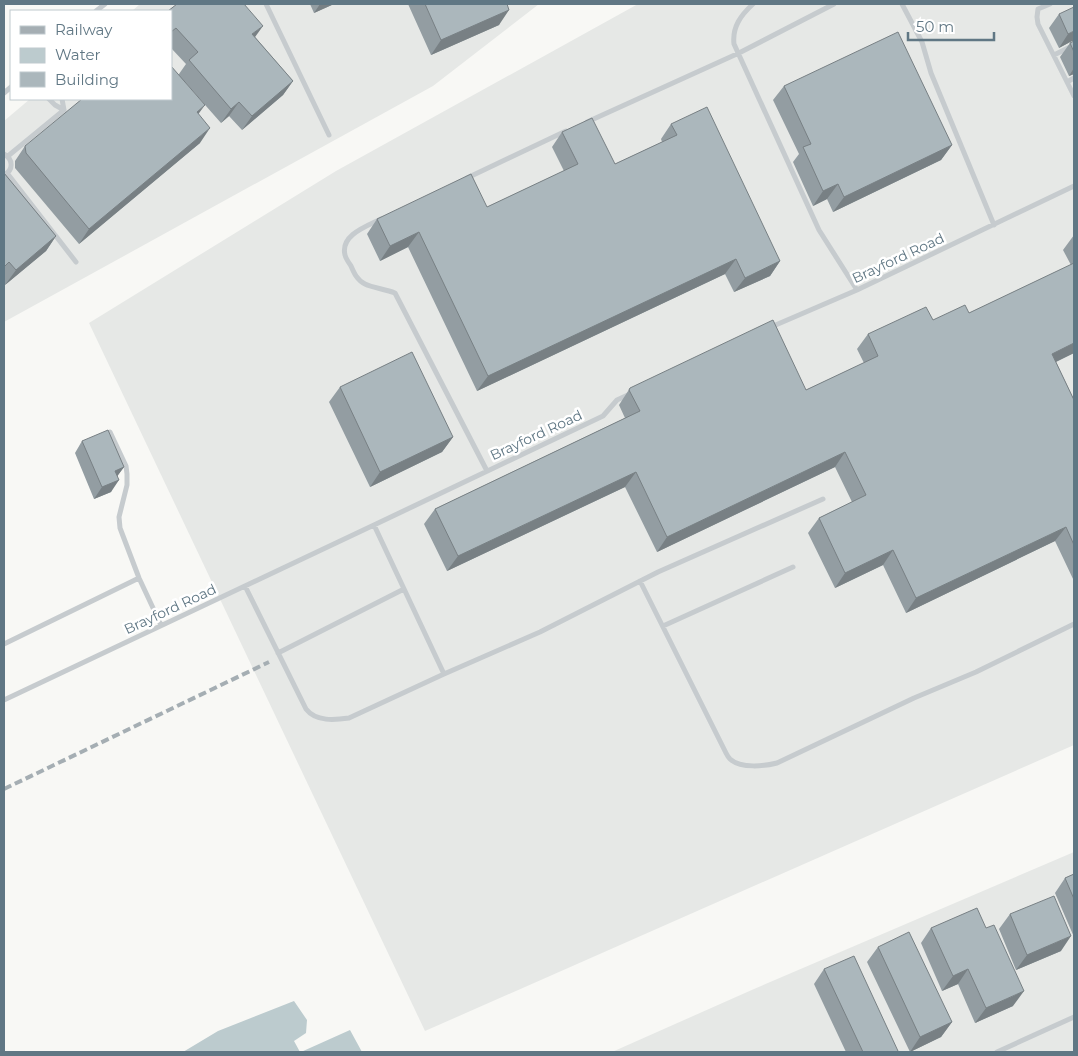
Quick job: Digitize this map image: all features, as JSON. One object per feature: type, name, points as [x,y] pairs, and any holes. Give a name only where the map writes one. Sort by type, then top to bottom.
[{"type":"lane","points":[[266,4],[329,135]]},
{"type":"lane","points":[[753,4],[742,15],[736,25],[733,37],[734,44],[819,230],[857,290]]},
{"type":"lane","points":[[578,126],[738,53],[834,4]]},
{"type":"lane","points":[[902,4],[922,42],[931,73],[994,224]]},
{"type":"lane","points":[[1050,4],[1038,9],[1038,24],[1074,96]]},
{"type":"lane","points":[[1054,54],[1074,45]]},
{"type":"lane","points":[[1067,82],[1074,78]]},
{"type":"lane","points":[[50,100],[54,106],[64,110]]},
{"type":"lane","points":[[62,100],[64,110]]},
{"type":"lane","points":[[64,110],[6,155],[11,160],[12,165],[5,174],[76,262]]},
{"type":"lane","points":[[461,181],[568,130]]},
{"type":"lane","name":"Brayford Road","points":[[765,330],[857,290],[1074,186]]},
{"type":"lane","points":[[389,216],[362,228],[350,236],[346,244],[345,254],[357,278],[364,284],[395,293],[488,471]]},
{"type":"lane","name":"Brayford Road","points":[[4,700],[603,416],[617,400],[633,392]]},
{"type":"lane","points":[[110,432],[126,466],[126,485],[121,508],[120,528],[138,578],[160,626]]},
{"type":"lane","points":[[245,586],[306,709],[311,715],[330,720],[349,718],[540,632],[667,568],[822,499]]},
{"type":"lane","points":[[374,526],[444,674]]},
{"type":"lane","points":[[663,626],[792,567]]},
{"type":"lane","points":[[4,644],[138,578]]},
{"type":"lane","points":[[640,581],[726,753],[730,759],[736,762],[758,766],[777,763],[914,698],[976,672],[1074,624]]},
{"type":"lane","points":[[278,653],[404,589]]},
{"type":"lane","points":[[997,1052],[1074,1017]]},
{"type":"shaded area","points":[[140,4],[539,4],[433,86],[4,322],[4,121],[29,100],[172,100],[172,10],[133,10]]},
{"type":"shaded area","points":[[638,4],[1074,4],[1074,745],[425,1031],[89,323],[336,171]]},
{"type":"shaded area","points":[[1074,852],[1074,1052],[612,1052],[754,989]]},
{"type":"water","points":[[294,1001],[307,1020],[306,1033],[294,1041],[300,1052],[183,1052],[218,1031]]},
{"type":"water","points":[[350,1030],[362,1052],[301,1052]]},
{"type":"building","points":[[177,4],[244,4],[263,26],[252,34],[293,81],[252,116],[239,102],[231,109],[189,60],[198,52],[176,28],[172,31],[172,10],[169,10]]},
{"type":"building","points":[[425,4],[507,4],[509,10],[441,40]]},
{"type":"building","points":[[1074,7],[1074,31],[1068,34],[1059,14]]},
{"type":"building","points":[[898,32],[952,145],[844,197],[838,184],[823,191],[803,147],[811,144],[784,86]]},
{"type":"building","points":[[1074,41],[1074,52],[1070,43]]},
{"type":"building","points":[[172,67],[205,105],[197,112],[210,128],[89,229],[26,153],[25,146],[81,100],[172,100]]},
{"type":"building","points":[[707,107],[780,261],[745,278],[736,259],[488,376],[419,232],[390,246],[377,219],[471,174],[487,207],[578,164],[562,132],[592,118],[615,164],[677,135],[671,124]]},
{"type":"building","points":[[4,173],[56,236],[16,270],[9,262],[4,267]]},
{"type":"building","points":[[1074,263],[1074,343],[1052,354],[1074,400],[1074,545],[1066,527],[916,598],[893,550],[845,573],[819,518],[866,495],[845,452],[667,537],[636,472],[458,556],[435,509],[640,411],[629,390],[630,388],[773,320],[806,390],[878,356],[868,334],[926,307],[933,320],[965,305],[969,313]]},
{"type":"building","points":[[412,352],[453,437],[380,472],[340,387]]},
{"type":"building","points":[[108,430],[124,467],[115,471],[119,480],[102,487],[82,441]]},
{"type":"building","points":[[1074,874],[1074,899],[1065,878]]},
{"type":"building","points":[[1054,896],[1071,936],[1027,955],[1010,914]]},
{"type":"building","points":[[977,908],[986,928],[994,925],[1024,991],[986,1008],[968,969],[953,976],[931,928]]},
{"type":"building","points":[[909,932],[952,1022],[920,1037],[878,947]]},
{"type":"building","points":[[854,956],[898,1051],[863,1052],[824,969]]},
{"type":"railway","points":[[4,789],[269,662]]}]
